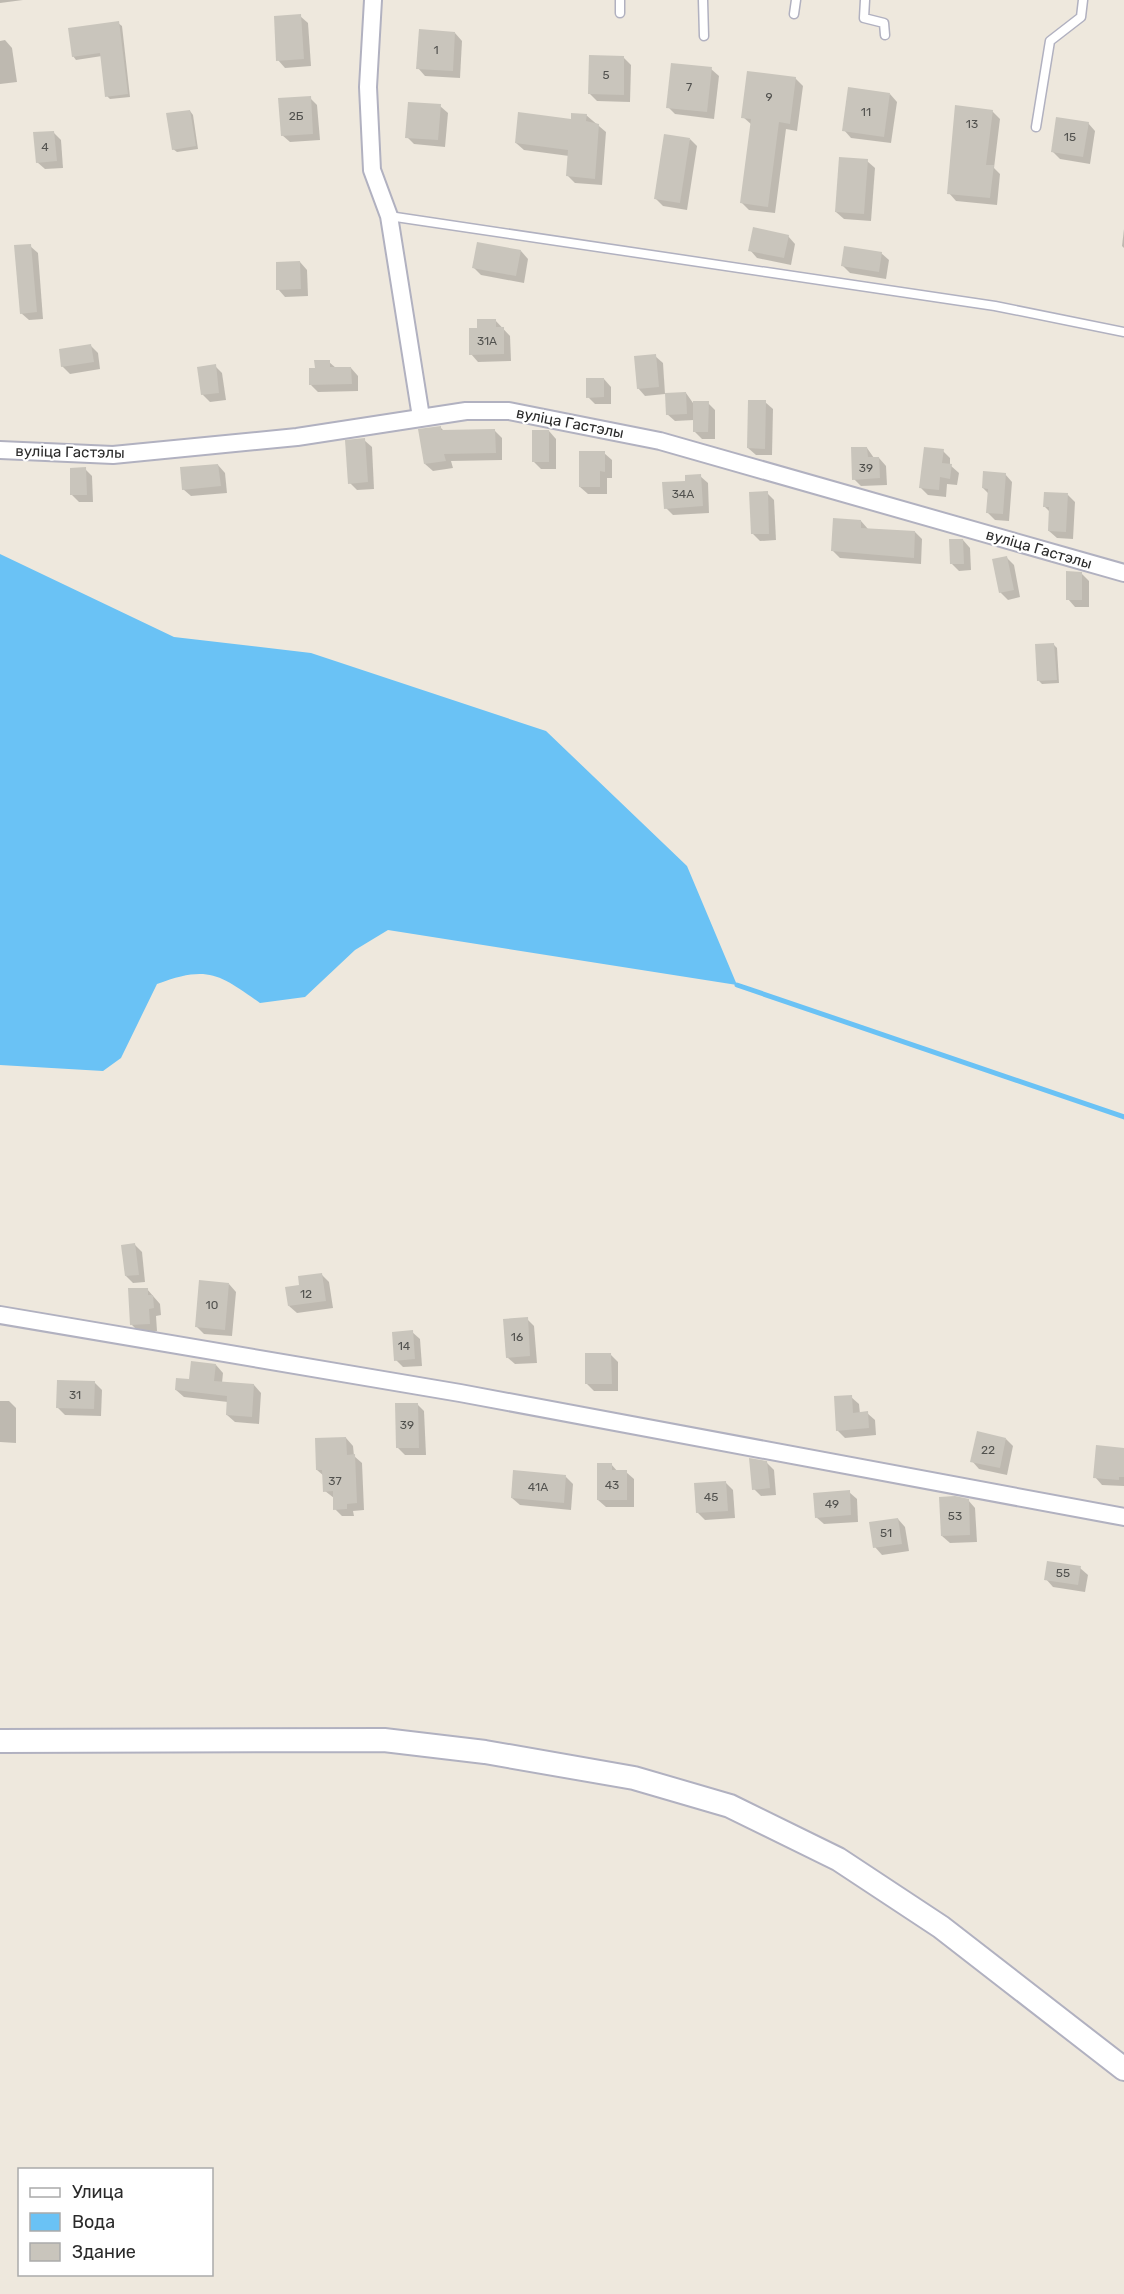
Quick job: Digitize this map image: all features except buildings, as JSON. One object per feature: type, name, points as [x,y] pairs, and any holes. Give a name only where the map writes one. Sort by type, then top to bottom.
[{"type":"street","points":[[373,0],[368,87],[372,170],[389,216],[421,417]]},
{"type":"street","name":"вуліца Гастэлы","points":[[0,450],[113,455],[297,437],[466,411],[509,411],[660,441],[1124,573]]},
{"type":"street","points":[[0,1315],[460,1393],[1124,1517]]},
{"type":"street","points":[[0,1741],[384,1740],[484,1752],[634,1778],[730,1806],[838,1859],[941,1927],[1124,2069]]},
{"type":"lane","points":[[620,0],[620,13]]},
{"type":"lane","points":[[703,0],[704,36]]},
{"type":"lane","points":[[795,14],[796,0]]},
{"type":"lane","points":[[866,0],[864,18],[884,23],[885,35]]},
{"type":"lane","points":[[1036,128],[1050,41],[1081,16],[1083,0]]},
{"type":"lane","points":[[389,216],[995,306],[1124,333]]},
{"type":"water","points":[[0,554],[174,637],[311,653],[546,731],[687,866],[737,985],[388,930],[355,950],[305,997],[260,1003],[223,979],[201,974],[174,978],[157,984],[121,1058],[103,1071],[0,1065]]},
{"type":"waterway","points":[[737,985],[1124,1117]]}]
